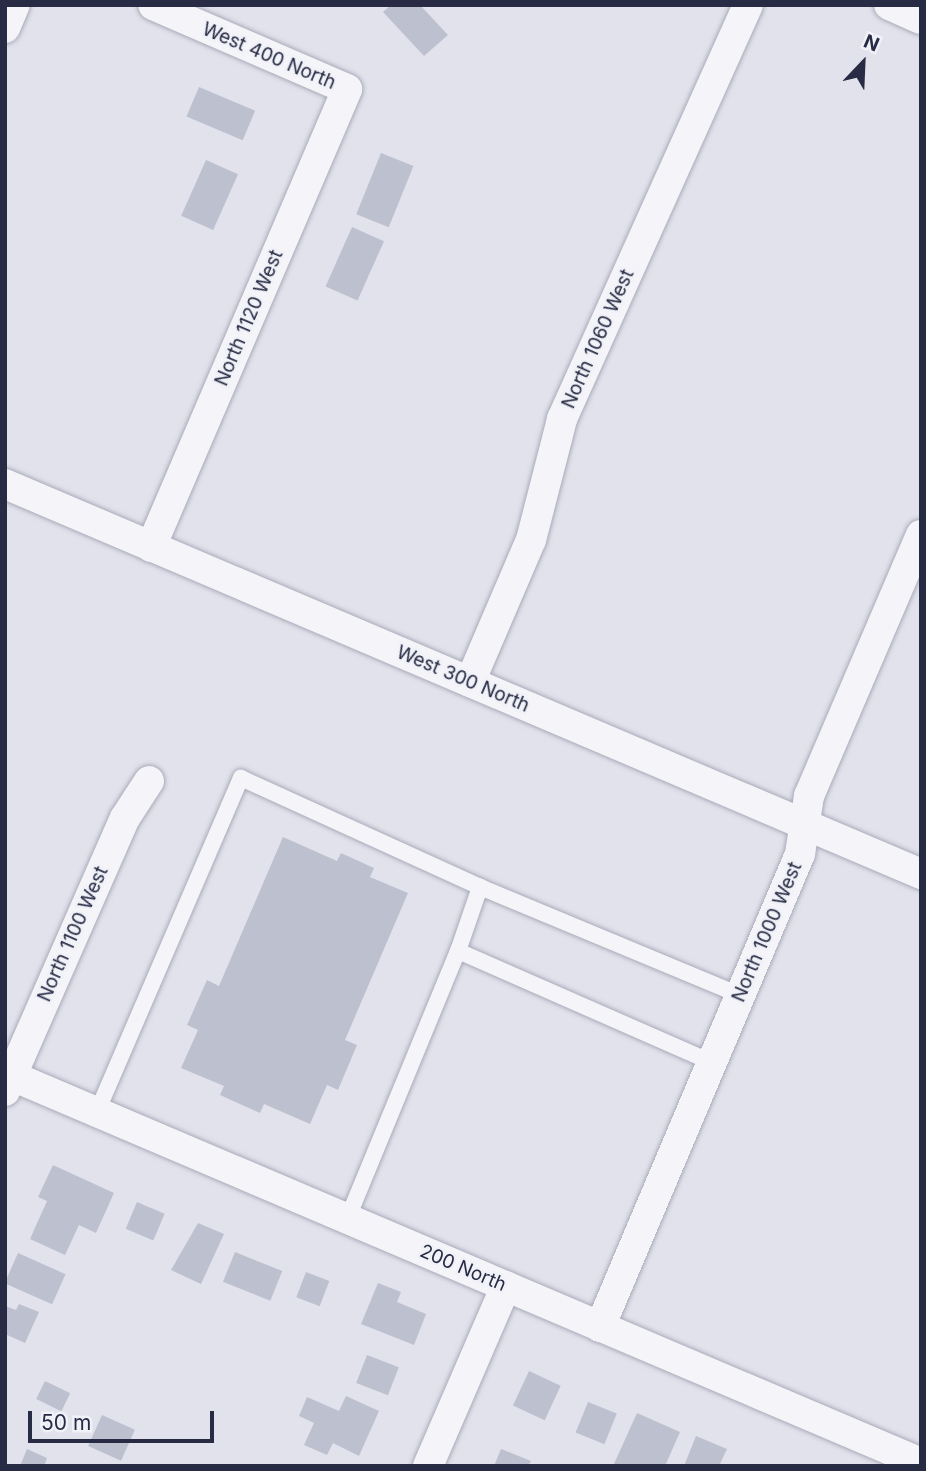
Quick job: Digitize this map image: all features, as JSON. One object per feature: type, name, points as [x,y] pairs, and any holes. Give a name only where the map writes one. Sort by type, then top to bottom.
[{"type":"street","points":[[5,28],[15,5]]},
{"type":"street","name":"West 400 North","points":[[153,5],[347,89]]},
{"type":"street","name":"North 1060 West","points":[[470,682],[531,540],[562,419],[748,5]]},
{"type":"street","points":[[889,5],[921,19]]},
{"type":"street","name":"North 1120 West","points":[[151,547],[347,89]]},
{"type":"street","name":"West 300 North","points":[[5,484],[921,874]]},
{"type":"street","name":"North 1000 West","points":[[600,1327],[800,854],[803,824],[921,535]]},
{"type":"street","name":"North 1100 West","points":[[7,1080],[125,818],[149,781]]},
{"type":"street","name":"200 North","points":[[7,1080],[97,1112],[921,1463]]},
{"type":"street","points":[[428,1466],[506,1286]]},
{"type":"lane","points":[[97,1112],[241,778],[480,887],[740,995]]},
{"type":"lane","points":[[347,1220],[458,951],[480,887]]},
{"type":"lane","points":[[458,951],[711,1062]]},
{"type":"building","points":[[391,5],[420,5],[448,35],[424,56],[383,12]]},
{"type":"building","points":[[199,87],[255,111],[243,140],[186,116]]},
{"type":"building","points":[[381,153],[413,166],[389,227],[356,214]]},
{"type":"building","points":[[206,160],[238,174],[213,230],[181,216]]},
{"type":"building","points":[[352,227],[384,241],[358,301],[326,286]]},
{"type":"building","points":[[283,837],[337,861],[341,853],[374,868],[370,877],[408,893],[345,1040],[357,1045],[338,1090],[327,1085],[310,1124],[264,1104],[260,1113],[220,1095],[224,1086],[181,1068],[198,1030],[187,1025],[207,980],[219,986]]},
{"type":"building","points":[[53,1165],[114,1193],[96,1233],[79,1225],[65,1255],[30,1239],[47,1201],[38,1197]]},
{"type":"building","points":[[137,1202],[165,1214],[153,1240],[126,1229]]},
{"type":"building","points":[[198,1223],[224,1234],[201,1284],[171,1270]]},
{"type":"building","points":[[235,1252],[282,1271],[270,1301],[223,1282]]},
{"type":"building","points":[[18,1253],[66,1274],[52,1304],[5,1283]]},
{"type":"building","points":[[306,1272],[329,1281],[320,1306],[296,1297]]},
{"type":"building","points":[[378,1283],[401,1292],[397,1302],[426,1314],[414,1345],[361,1324]]},
{"type":"building","points":[[19,1304],[39,1312],[25,1343],[5,1334],[5,1306],[16,1310]]},
{"type":"building","points":[[367,1355],[399,1367],[388,1395],[356,1383]]},
{"type":"building","points":[[529,1371],[561,1386],[545,1420],[513,1405]]},
{"type":"building","points":[[45,1381],[70,1393],[61,1411],[36,1399]]},
{"type":"building","points":[[346,1396],[379,1411],[359,1456],[333,1443],[327,1455],[304,1445],[314,1423],[299,1416],[307,1397],[339,1411]]},
{"type":"building","points":[[588,1402],[617,1414],[604,1444],[576,1433]]},
{"type":"building","points":[[637,1413],[680,1432],[665,1466],[613,1466]]},
{"type":"building","points":[[102,1415],[135,1430],[121,1461],[88,1446]]},
{"type":"building","points":[[696,1436],[727,1449],[719,1466],[684,1466]]},
{"type":"building","points":[[27,1449],[47,1458],[44,1466],[20,1466]]},
{"type":"building","points":[[501,1449],[531,1461],[528,1466],[494,1466]]}]
